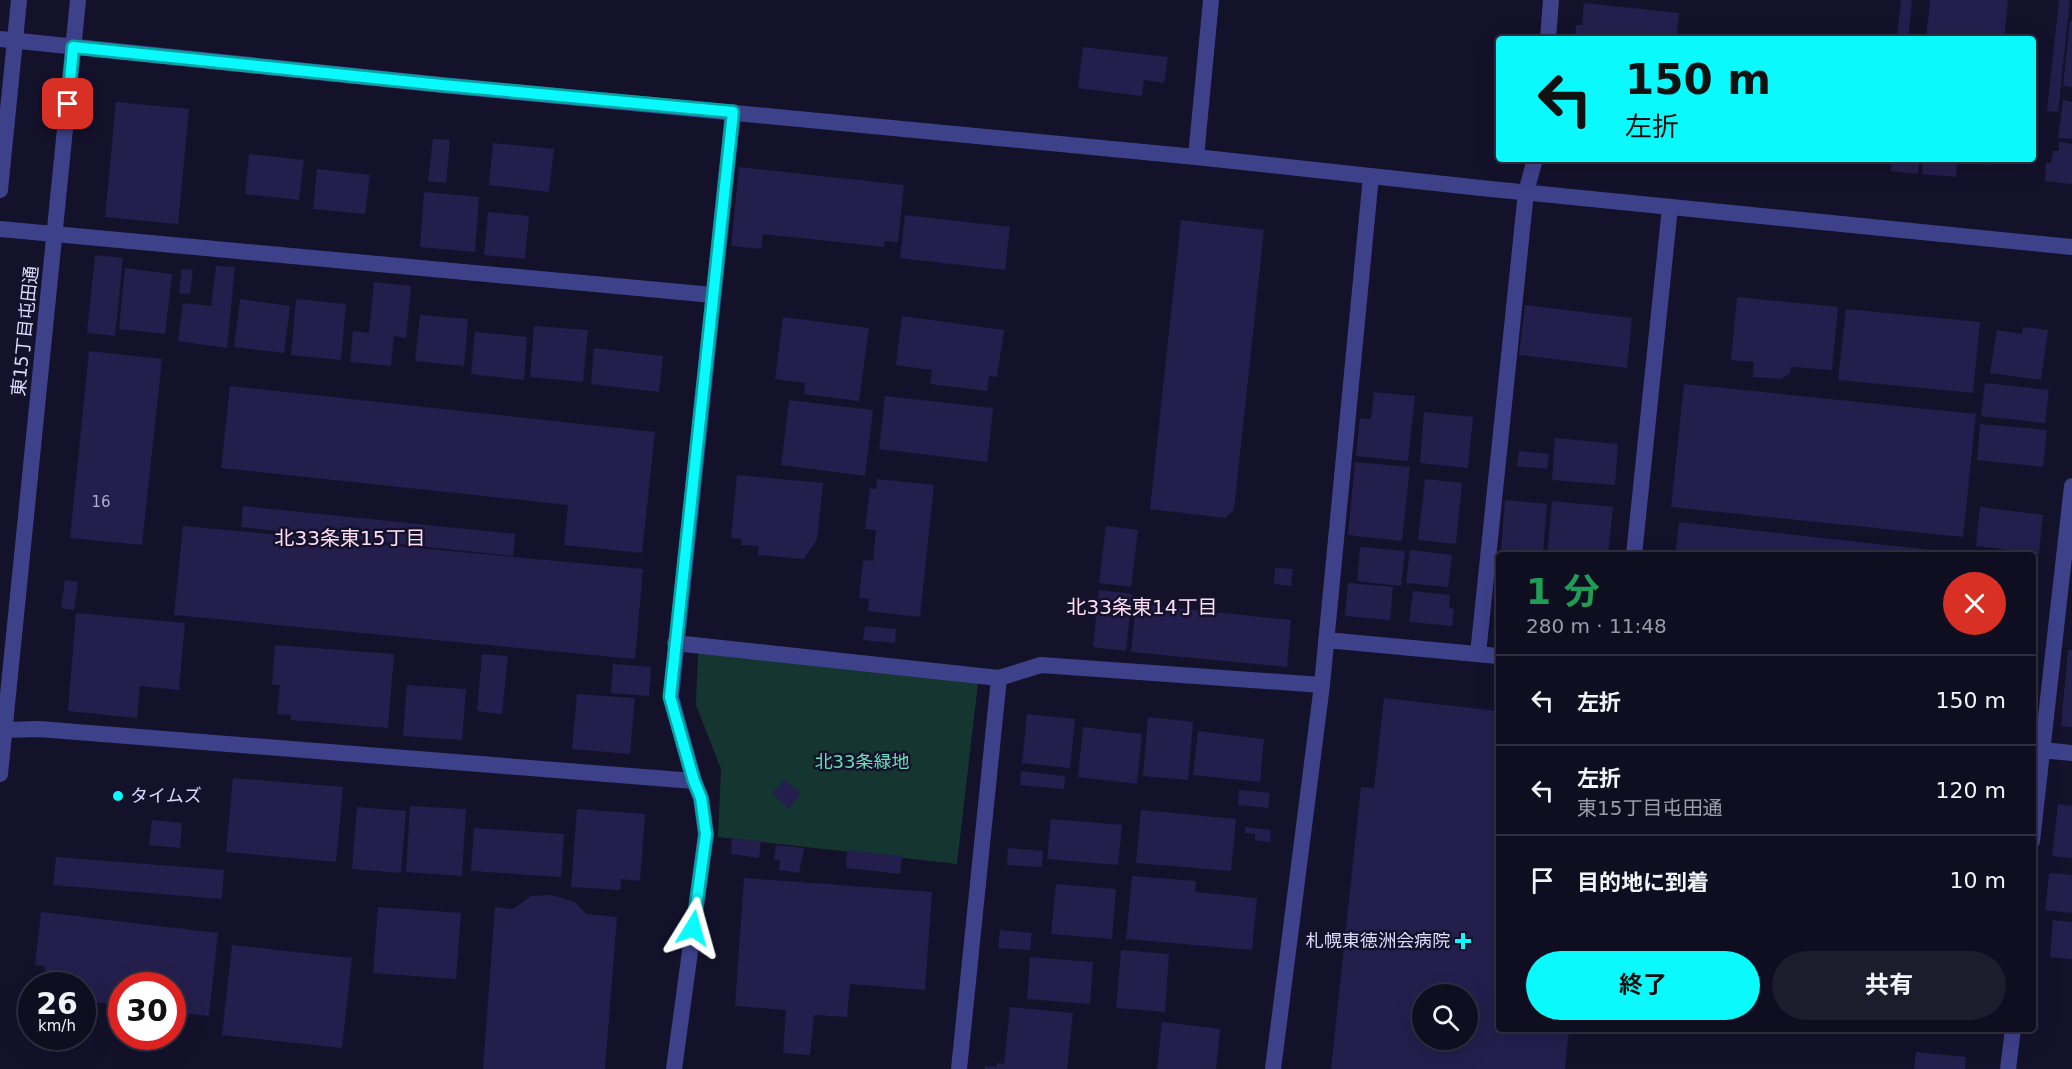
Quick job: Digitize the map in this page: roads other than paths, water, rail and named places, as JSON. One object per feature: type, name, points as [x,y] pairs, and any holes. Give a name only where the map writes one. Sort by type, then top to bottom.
[{"type":"street","points":[[0,190],[7,40],[19,0]]},
{"type":"street","name":"東15丁目屯田通","points":[[0,774],[78,0]]},
{"type":"street","points":[[1196,157],[1211,0]]},
{"type":"street","points":[[1548,36],[1551,0]]},
{"type":"street","points":[[7,40],[442,85],[1196,157],[2072,247]]},
{"type":"street","points":[[674,1069],[706,834],[701,798],[670,697],[733,112]]},
{"type":"street","points":[[1478,654],[1526,192],[1534,162]]},
{"type":"street","points":[[1273,1069],[1322,685],[1371,176]]},
{"type":"street","points":[[1634,552],[1670,207]]},
{"type":"street","points":[[0,229],[713,295]]},
{"type":"street","points":[[2036,805],[2072,486]]},
{"type":"street","points":[[1326,640],[1496,656]]},
{"type":"street","points":[[675,643],[999,678],[1041,665],[1322,685]]},
{"type":"street","points":[[959,1069],[999,678]]},
{"type":"street","points":[[4,730],[39,729],[694,781]]},
{"type":"street","points":[[2042,750],[2072,753]]},
{"type":"street","points":[[2008,1069],[2013,1032]]},
{"type":"place","name":"タイムズ","points":[[118,796]]},
{"type":"place","name":"札幌東徳洲会病院","points":[[1463,941]]},
{"type":"district","name":"北33条東15丁目","points":[[350,538]]},
{"type":"district","name":"北33条東14丁目","points":[[1142,607]]},
{"type":"park label","name":"北33条緑地","points":[[862,762]]}]
